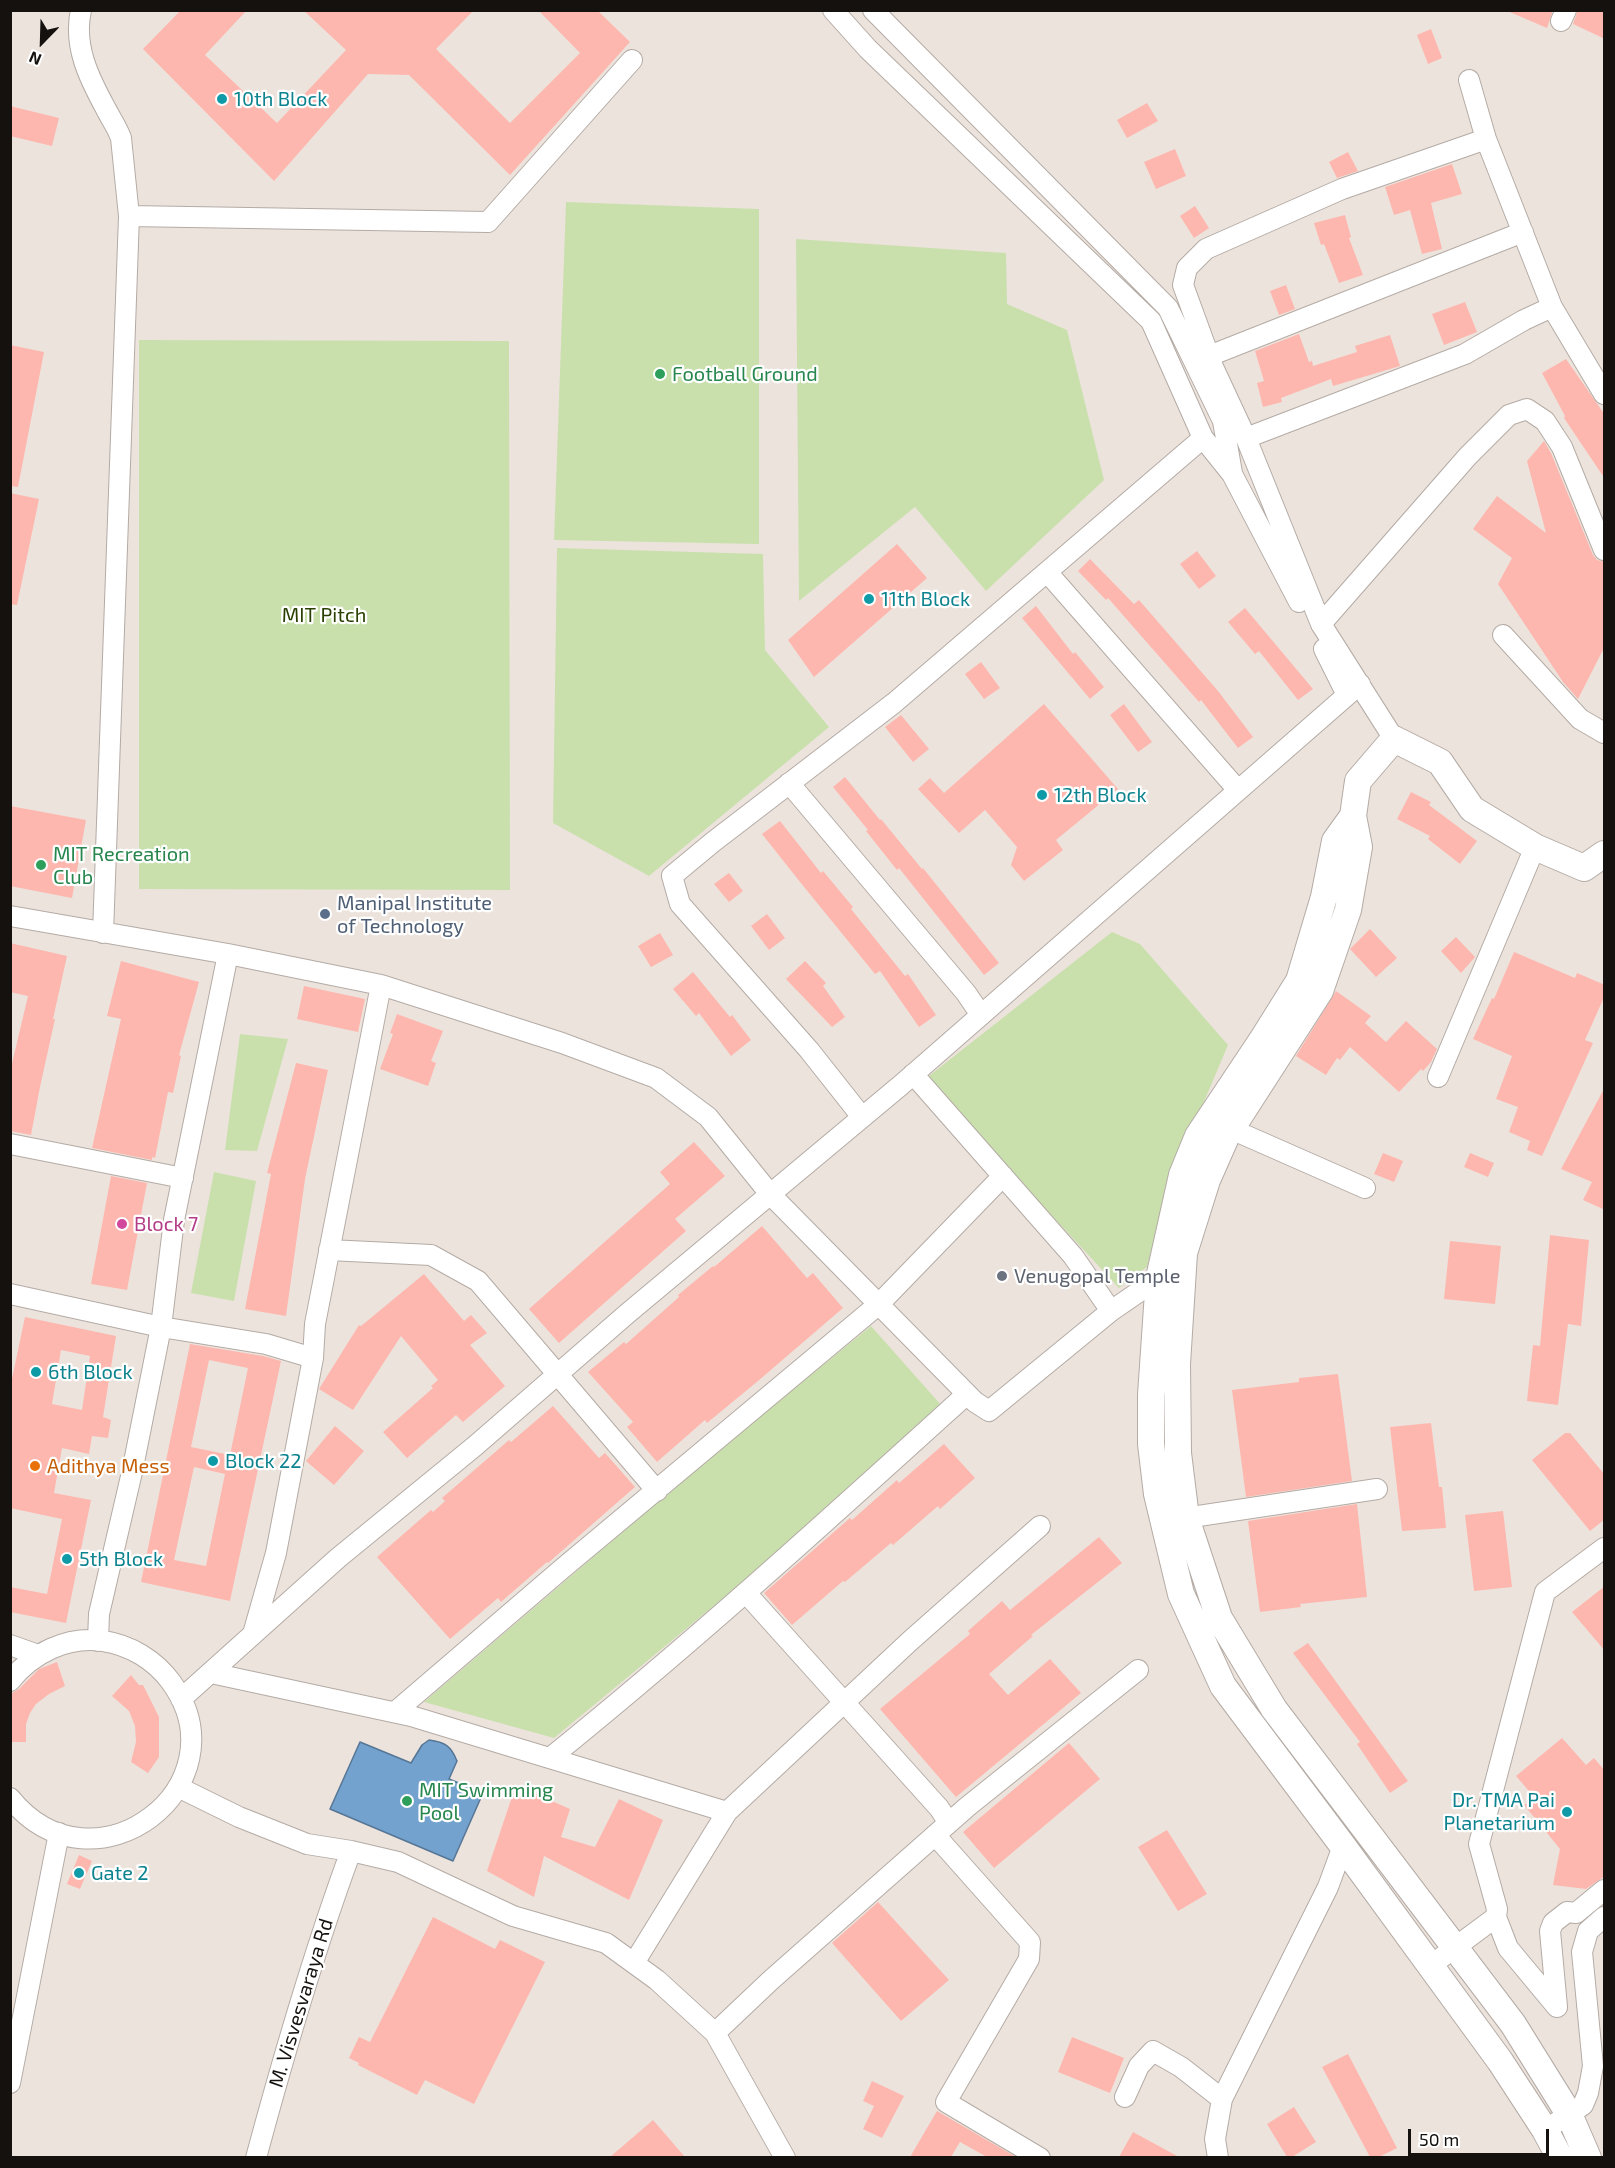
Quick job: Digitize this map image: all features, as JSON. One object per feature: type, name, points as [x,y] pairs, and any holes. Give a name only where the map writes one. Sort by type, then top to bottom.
[{"type":"main road","points":[[1560,2157],[1500,2061],[1223,1686],[1181,1594],[1175,1520],[1178,1453],[1177,1375],[1184,1253],[1207,1180],[1231,1129],[1320,991],[1348,910],[1359,847],[1353,816],[1358,781],[1394,739],[1440,762],[1472,809],[1535,847],[1584,868],[1605,854]]},
{"type":"main road","points":[[1353,816],[1335,841],[1324,897],[1299,981],[1198,1136],[1182,1174],[1159,1278],[1151,1395],[1151,1444],[1157,1494],[1175,1520],[1219,1618],[1274,1709],[1513,2024],[1569,2114],[1588,2157]]},
{"type":"street","points":[[81,10],[79,45],[84,66],[106,111],[117,126],[121,138],[129,216],[103,933]]},
{"type":"street","points":[[833,10],[868,49],[1151,321],[1203,438],[1232,474],[1353,690],[1394,739]]},
{"type":"street","points":[[873,10],[1168,308],[1223,421],[1232,474]]},
{"type":"street","points":[[129,216],[488,222],[632,60]]},
{"type":"street","points":[[1469,80],[1486,139],[1552,307],[1605,394]]},
{"type":"street","points":[[1353,690],[1321,624],[1246,438],[1209,356],[1183,285],[1187,268],[1206,249],[1342,189],[1486,139]]},
{"type":"street","points":[[1209,356],[1523,232]]},
{"type":"street","points":[[1246,438],[1465,354],[1524,320],[1552,307]]},
{"type":"street","points":[[1321,624],[1468,456],[1509,415],[1527,409],[1545,421],[1562,447],[1605,550]]},
{"type":"street","points":[[862,1117],[801,1041],[680,904],[672,876],[894,703],[1203,438]]},
{"type":"street","points":[[1047,572],[1237,789]]},
{"type":"street","points":[[1503,635],[1580,719],[1605,733]]},
{"type":"street","points":[[181,1699],[338,1558],[475,1446],[913,1074],[1353,690]]},
{"type":"street","points":[[789,783],[966,993],[981,1014]]},
{"type":"street","points":[[1438,1077],[1535,847]]},
{"type":"street","points":[[10,916],[228,954],[381,985],[562,1043],[656,1078],[708,1117],[770,1194],[975,1402],[989,1411],[1111,1311],[1159,1278]]},
{"type":"street","points":[[98,1641],[99,1614],[132,1472],[161,1327],[174,1220],[228,954]]},
{"type":"street","points":[[253,1635],[276,1553],[313,1358],[315,1324],[381,985]]},
{"type":"street","points":[[913,1074],[1073,1257],[1111,1311]]},
{"type":"street","points":[[1231,1129],[1365,1188]]},
{"type":"street","points":[[10,1144],[183,1178]]},
{"type":"street","points":[[395,1712],[879,1304],[1003,1176]]},
{"type":"street","points":[[329,1250],[431,1255],[478,1281],[657,1491]]},
{"type":"street","points":[[10,1294],[161,1327],[266,1344],[313,1358]]},
{"type":"street","points":[[550,1758],[651,1676],[967,1394]]},
{"type":"street","points":[[1175,1520],[1377,1489]]},
{"type":"street","points":[[634,1964],[727,1812],[910,1641],[1040,1526]]},
{"type":"street","points":[[1605,1548],[1545,1592],[1479,1844],[1497,1909],[1496,1917],[1508,1948],[1557,2007],[1550,1932],[1553,1923],[1567,1912],[1576,1913],[1605,1890]]},
{"type":"street","points":[[746,1593],[939,1808],[942,1829],[1030,1942],[1029,1959],[946,2102],[1040,2157]]},
{"type":"street","points":[[10,1681],[38,1655],[70,1643],[98,1641],[120,1645],[150,1661],[167,1676],[181,1699],[188,1722],[190,1744],[186,1766],[178,1787],[168,1802],[152,1818],[128,1832],[95,1838],[78,1838],[59,1833],[36,1822],[10,1798]]},
{"type":"street","points":[[10,1645],[38,1655]]},
{"type":"street","points":[[716,2033],[771,1980],[942,1829],[1138,1670]]},
{"type":"street","points":[[211,1673],[395,1712],[727,1812]]},
{"type":"street","points":[[178,1787],[239,1817],[307,1844],[398,1862],[513,1916],[606,1943],[657,1980],[716,2033],[785,2157]]},
{"type":"street","points":[[10,2083],[59,1833]]},
{"type":"street","points":[[1218,2157],[1215,2139],[1222,2099],[1328,1887],[1343,1846]]},
{"type":"street","name":"M. Visvesvaraya Rd","points":[[256,2157],[280,2069],[327,1917],[351,1851]]},
{"type":"street","points":[[1430,1966],[1496,1917]]},
{"type":"street","points":[[1545,2130],[1582,2105],[1588,2092],[1593,2066],[1582,1952],[1588,1931],[1605,1917]]},
{"type":"street","points":[[1125,2097],[1139,2066],[1153,2051],[1181,2067],[1222,2099]]},
{"type":"green space","name":"Football Ground","points":[[566,202],[759,209],[759,544],[554,540]]},
{"type":"green space","points":[[796,239],[1006,253],[1007,304],[1067,330],[1104,480],[986,591],[915,507],[799,601]]},
{"type":"green space","name":"MIT Pitch","points":[[139,340],[509,341],[510,890],[139,889]]},
{"type":"green space","points":[[557,548],[763,554],[765,650],[829,727],[649,876],[553,823]]},
{"type":"green space","points":[[1112,932],[1140,944],[1228,1045],[1168,1187],[1147,1267],[1119,1288],[925,1079]]},
{"type":"green space","points":[[240,1034],[288,1039],[257,1151],[225,1150]]},
{"type":"green space","points":[[214,1172],[256,1181],[234,1301],[191,1293]]},
{"type":"green space","points":[[871,1326],[942,1406],[779,1552],[554,1738],[424,1702],[703,1463]]},
{"type":"water","name":"MIT Swimming Pool","points":[[429,1740],[447,1746],[455,1756],[457,1761],[449,1779],[483,1793],[453,1861],[330,1809],[360,1742],[411,1763],[422,1745]]},
{"type":"building","name":"10th Block","points":[[181,10],[247,10],[205,55],[277,123],[346,50],[303,10],[474,10],[436,49],[510,123],[580,53],[538,10],[597,10],[630,42],[510,175],[409,75],[368,74],[274,181],[143,49]]},
{"type":"building","points":[[1505,10],[1553,10],[1547,28]]},
{"type":"building","points":[[1578,10],[1599,10],[1605,13],[1605,39],[1573,24]]},
{"type":"building","points":[[1431,29],[1442,58],[1428,64],[1417,35]]},
{"type":"building","points":[[1147,103],[1158,121],[1127,138],[1117,120]]},
{"type":"building","points":[[10,106],[59,118],[52,146],[10,136]]},
{"type":"building","points":[[1175,149],[1186,176],[1156,189],[1144,162]]},
{"type":"building","points":[[1348,152],[1358,171],[1337,178],[1329,162]]},
{"type":"building","points":[[1452,164],[1462,194],[1431,203],[1442,249],[1422,254],[1410,210],[1394,215],[1385,187]]},
{"type":"building","points":[[1195,206],[1209,228],[1194,238],[1180,216]]},
{"type":"building","points":[[1345,215],[1351,237],[1349,238],[1363,275],[1339,283],[1324,244],[1321,245],[1314,223]]},
{"type":"building","points":[[1286,285],[1295,309],[1279,315],[1270,291]]},
{"type":"building","points":[[1465,302],[1477,332],[1444,345],[1432,314]]},
{"type":"building","points":[[1299,334],[1309,362],[1312,361],[1313,366],[1357,352],[1355,346],[1390,335],[1400,366],[1333,386],[1331,379],[1281,398],[1282,402],[1263,407],[1257,383],[1264,381],[1255,351]]},
{"type":"building","points":[[10,345],[44,352],[18,487],[10,486]]},
{"type":"building","points":[[1566,359],[1605,415],[1605,479],[1564,418],[1542,373]]},
{"type":"building","points":[[1544,441],[1593,555],[1597,560],[1605,562],[1605,646],[1578,699],[1563,682],[1498,584],[1512,558],[1473,529],[1497,496],[1546,533],[1527,461]]},
{"type":"building","points":[[10,493],[39,499],[17,605],[10,604]]},
{"type":"building","name":"11th Block","points":[[897,544],[927,578],[814,677],[788,640]]},
{"type":"building","points":[[1197,551],[1216,576],[1199,589],[1180,564]]},
{"type":"building","points":[[1090,559],[1134,604],[1139,600],[1218,691],[1253,737],[1238,748],[1201,700],[1199,702],[1108,598],[1106,600],[1078,571]]},
{"type":"building","points":[[1036,606],[1073,654],[1075,652],[1104,687],[1090,699],[1022,618]]},
{"type":"building","points":[[1245,608],[1313,689],[1298,700],[1259,651],[1255,654],[1228,622]]},
{"type":"building","points":[[981,662],[1000,688],[984,699],[965,674]]},
{"type":"building","name":"12th Block","points":[[1044,704],[1118,789],[1056,840],[1063,850],[1024,881],[1011,865],[1017,847],[985,810],[959,833],[918,789],[930,778],[944,793]]},
{"type":"building","points":[[1124,704],[1152,742],[1138,752],[1110,715]]},
{"type":"building","points":[[901,715],[929,749],[913,762],[885,727]]},
{"type":"building","points":[[845,777],[923,868],[999,963],[984,975],[899,868],[897,870],[833,787]]},
{"type":"building","points":[[1411,792],[1431,802],[1429,805],[1477,841],[1460,864],[1428,839],[1430,836],[1397,819]]},
{"type":"building","points":[[10,806],[86,820],[72,898],[10,886]]},
{"type":"building","points":[[780,821],[821,873],[823,871],[853,907],[851,909],[905,976],[908,974],[936,1015],[919,1027],[880,971],[875,974],[800,882],[762,834]]},
{"type":"building","points":[[729,873],[743,891],[729,902],[714,884]]},
{"type":"building","points":[[767,914],[785,938],[769,950],[751,926]]},
{"type":"building","points":[[1370,929],[1397,958],[1376,977],[1350,949]]},
{"type":"building","points":[[660,933],[673,955],[651,967],[638,946]]},
{"type":"building","points":[[1456,937],[1475,957],[1461,973],[1441,951]]},
{"type":"building","points":[[10,943],[67,956],[31,1135],[10,1131],[10,1072],[28,996],[10,992]]},
{"type":"building","points":[[1514,952],[1575,978],[1577,973],[1605,985],[1605,995],[1585,1040],[1593,1043],[1542,1156],[1527,1150],[1530,1141],[1509,1132],[1518,1107],[1496,1099],[1512,1056],[1473,1039],[1492,998],[1494,999]]},
{"type":"building","points":[[121,961],[199,982],[179,1055],[181,1056],[173,1093],[168,1092],[155,1158],[152,1157],[152,1160],[92,1148],[121,1019],[107,1016]]},
{"type":"building","points":[[805,961],[826,983],[823,986],[845,1017],[832,1027],[786,979]]},
{"type":"building","points":[[693,972],[751,1040],[731,1056],[699,1013],[696,1016],[673,989]]},
{"type":"building","points":[[304,986],[365,999],[358,1032],[297,1019]]},
{"type":"building","points":[[1336,991],[1371,1016],[1365,1023],[1386,1042],[1406,1021],[1437,1049],[1431,1062],[1399,1092],[1350,1047],[1340,1060],[1337,1058],[1326,1075],[1296,1056]]},
{"type":"building","points":[[397,1014],[443,1031],[431,1061],[436,1063],[428,1086],[380,1069],[393,1034],[390,1033]]},
{"type":"building","points":[[296,1063],[328,1070],[305,1179],[286,1316],[245,1309],[271,1174],[267,1173]]},
{"type":"building","points":[[1605,1087],[1605,1210],[1583,1200],[1592,1182],[1561,1169]]},
{"type":"building","points":[[694,1142],[725,1176],[675,1219],[686,1231],[559,1343],[529,1309],[670,1184],[660,1172]]},
{"type":"building","points":[[1383,1153],[1403,1161],[1394,1182],[1374,1174]]},
{"type":"building","points":[[1470,1153],[1494,1163],[1488,1177],[1464,1167]]},
{"type":"building","points":[[111,1176],[147,1183],[127,1290],[91,1284]]},
{"type":"building","points":[[762,1226],[807,1278],[813,1273],[843,1308],[758,1381],[707,1423],[705,1420],[657,1462],[627,1427],[633,1422],[588,1372],[624,1342],[626,1344],[679,1297],[678,1295]]},
{"type":"building","points":[[1550,1235],[1589,1240],[1581,1326],[1568,1324],[1558,1405],[1527,1401],[1533,1345],[1540,1346]]},
{"type":"building","points":[[1450,1241],[1501,1246],[1495,1304],[1444,1299]]},
{"type":"building","points":[[424,1274],[464,1321],[471,1315],[487,1333],[470,1345],[505,1386],[463,1422],[456,1415],[407,1458],[383,1432],[433,1388],[431,1386],[438,1380],[401,1336],[353,1410],[319,1389],[359,1325],[361,1326]]},
{"type":"building","points":[[25,1317],[116,1336],[103,1417],[111,1420],[108,1438],[92,1436],[89,1454],[62,1448],[54,1493],[91,1500],[66,1623],[10,1612],[10,1587],[47,1594],[62,1519],[10,1508],[10,1388]],"holes":[[[61,1350],[90,1356],[82,1410],[52,1404]]]},
{"type":"building","name":"Block 22","points":[[190,1344],[281,1361],[230,1601],[141,1582]],"holes":[[[209,1360],[248,1368],[230,1455],[191,1447]],[[194,1467],[225,1474],[206,1566],[174,1560]]]},
{"type":"building","points":[[1338,1374],[1352,1481],[1246,1497],[1232,1390],[1299,1382],[1299,1378]]},
{"type":"building","points":[[553,1406],[599,1458],[605,1453],[635,1487],[501,1602],[498,1598],[450,1639],[377,1557],[431,1510],[433,1512],[445,1501],[442,1498],[509,1440],[511,1442]]},
{"type":"building","points":[[1431,1423],[1439,1487],[1442,1487],[1446,1528],[1402,1531],[1390,1427]]},
{"type":"building","points":[[335,1426],[364,1451],[334,1485],[306,1461]]},
{"type":"building","points":[[1565,1433],[1570,1433],[1605,1475],[1605,1519],[1590,1531],[1532,1460]]},
{"type":"building","points":[[944,1444],[975,1478],[940,1509],[938,1506],[893,1545],[891,1543],[845,1582],[843,1581],[792,1625],[764,1593],[850,1518],[852,1520],[897,1480],[899,1483]]},
{"type":"building","points":[[1357,1504],[1367,1597],[1300,1604],[1301,1607],[1260,1612],[1248,1521]]},
{"type":"building","points":[[1503,1511],[1512,1587],[1474,1591],[1465,1515]]},
{"type":"building","points":[[1099,1537],[1122,1563],[1031,1635],[1033,1636],[989,1674],[1008,1695],[1050,1659],[1081,1693],[956,1797],[880,1709],[970,1634],[968,1631],[1002,1601],[1010,1610]]},
{"type":"building","points":[[1605,1586],[1605,1651],[1572,1612]]},
{"type":"building","points":[[1308,1643],[1408,1781],[1390,1793],[1357,1744],[1360,1742],[1293,1653]]},
{"type":"building","points":[[57,1662],[65,1686],[36,1704],[26,1724],[26,1742],[10,1742],[12,1693],[39,1669]]},
{"type":"building","points":[[131,1675],[139,1685],[143,1685],[159,1717],[159,1757],[148,1773],[131,1762],[136,1742],[135,1726],[129,1711],[112,1696]]},
{"type":"building","name":"Dr. TMA Pai Planetarium","points":[[1562,1738],[1586,1765],[1594,1758],[1605,1771],[1605,1876],[1586,1889],[1553,1885],[1560,1849],[1524,1805],[1535,1798],[1516,1776]]},
{"type":"building","points":[[1069,1743],[1100,1779],[994,1868],[963,1832]]},
{"type":"building","points":[[516,1785],[570,1809],[561,1837],[595,1847],[619,1799],[663,1820],[629,1900],[544,1856],[534,1897],[487,1871]]},
{"type":"building","points":[[1167,1830],[1207,1894],[1178,1911],[1138,1847]]},
{"type":"building","name":"Gate 2","points":[[79,1855],[92,1861],[80,1889],[67,1884]]},
{"type":"building","points":[[878,1902],[949,1980],[901,2021],[832,1943]]},
{"type":"building","points":[[433,1917],[495,1949],[500,1940],[545,1962],[474,2104],[425,2080],[417,2095],[358,2065],[359,2063],[349,2058],[359,2037],[370,2042]]},
{"type":"building","points":[[1072,2037],[1124,2058],[1110,2093],[1058,2072]]},
{"type":"building","points":[[1348,2054],[1397,2148],[1379,2157],[1370,2157],[1322,2067]]},
{"type":"building","points":[[872,2081],[904,2096],[882,2138],[863,2129],[874,2106],[863,2101]]},
{"type":"building","points":[[1294,2107],[1316,2142],[1292,2157],[1287,2157],[1267,2124]]},
{"type":"building","points":[[937,2111],[1016,2157],[987,2157],[960,2142],[951,2157],[910,2157]]},
{"type":"building","points":[[653,2120],[685,2157],[610,2157]]},
{"type":"building","points":[[1133,2132],[1179,2157],[1119,2157]]},
{"type":"place","name":"10th Block","points":[[222,99]]},
{"type":"place","name":"Football Ground","points":[[660,374]]},
{"type":"place","name":"11th Block","points":[[869,599]]},
{"type":"place","name":"12th Block","points":[[1042,795]]},
{"type":"place","name":"MIT Recreation Club","points":[[41,865]]},
{"type":"place","name":"Manipal Institute of Technology","points":[[325,914]]},
{"type":"place","name":"Block 7","points":[[122,1224]]},
{"type":"place","name":"Venugopal Temple","points":[[1002,1276]]},
{"type":"place","name":"6th Block","points":[[36,1372]]},
{"type":"place","name":"Block 22","points":[[213,1461]]},
{"type":"place","name":"Adithya Mess","points":[[35,1466]]},
{"type":"place","name":"5th Block","points":[[67,1559]]},
{"type":"place","name":"MIT Swimming Pool","points":[[407,1801]]},
{"type":"place","name":"Dr. TMA Pai Planetarium","points":[[1567,1812]]},
{"type":"place","name":"Gate 2","points":[[79,1873]]}]
